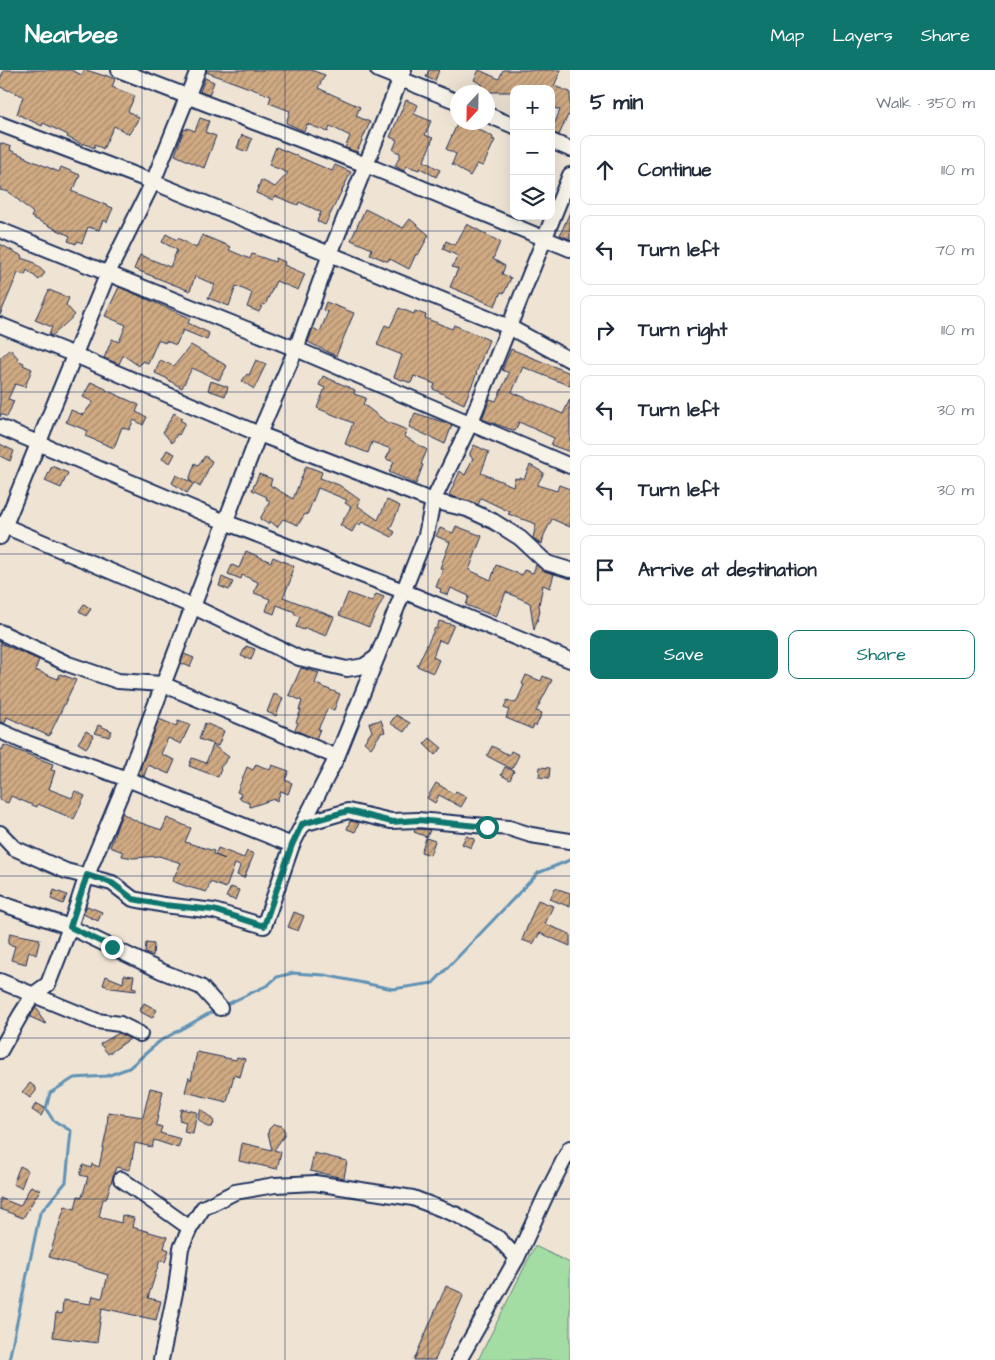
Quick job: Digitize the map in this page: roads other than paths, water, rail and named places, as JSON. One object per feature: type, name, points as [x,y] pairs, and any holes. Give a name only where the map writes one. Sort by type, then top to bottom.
[{"type":"street","points":[[119,70],[366,165],[570,249]]},
{"type":"street","points":[[198,70],[153,182],[108,273],[1,529],[192,606],[299,658],[346,670],[364,666],[377,657]]},
{"type":"street","points":[[378,70],[402,74],[450,98]]},
{"type":"street","points":[[0,1050],[34,994],[48,984],[70,927],[87,875],[127,779],[259,434],[296,349],[330,254],[402,74]]},
{"type":"street","points":[[495,118],[510,124]]},
{"type":"street","points":[[0,124],[153,182],[509,327],[570,360]]},
{"type":"street","points":[[555,143],[570,149]]},
{"type":"street","points":[[0,833],[14,848],[66,871],[112,883],[133,899],[164,905],[214,910],[264,926],[292,845],[337,757],[426,535],[434,501],[470,424],[570,175]]},
{"type":"street","points":[[0,230],[296,349],[570,466]]},
{"type":"street","points":[[0,324],[259,434],[434,501],[467,509],[493,521],[520,538],[547,562],[570,570]]},
{"type":"street","points":[[0,427],[226,522],[403,591],[570,660]]},
{"type":"street","points":[[0,632],[68,664],[118,681],[162,684],[337,757]]},
{"type":"street","points":[[0,731],[292,845]]},
{"type":"street","points":[[302,824],[348,811],[392,822],[418,820],[510,828],[531,835],[570,841]]},
{"type":"street","points":[[0,903],[70,927],[161,971],[201,987],[220,1008]]},
{"type":"street","points":[[0,981],[97,1021],[120,1024],[140,1034]]},
{"type":"street","points":[[459,1360],[517,1258],[570,1148]]},
{"type":"street","points":[[121,1179],[190,1228]]},
{"type":"street","points":[[161,1360],[176,1288],[181,1248],[190,1228],[203,1208],[235,1192],[275,1185],[315,1183],[413,1198],[457,1215],[498,1238],[517,1258]]},
{"type":"waterway","points":[[223,1006],[268,985],[277,977],[293,973],[324,975],[393,989],[433,983],[538,873],[570,860]]},
{"type":"waterway","points":[[9,1360],[40,1213],[66,1182],[71,1131],[53,1120],[46,1109],[50,1093],[74,1078],[107,1076],[129,1068],[160,1041],[217,1009]]}]
